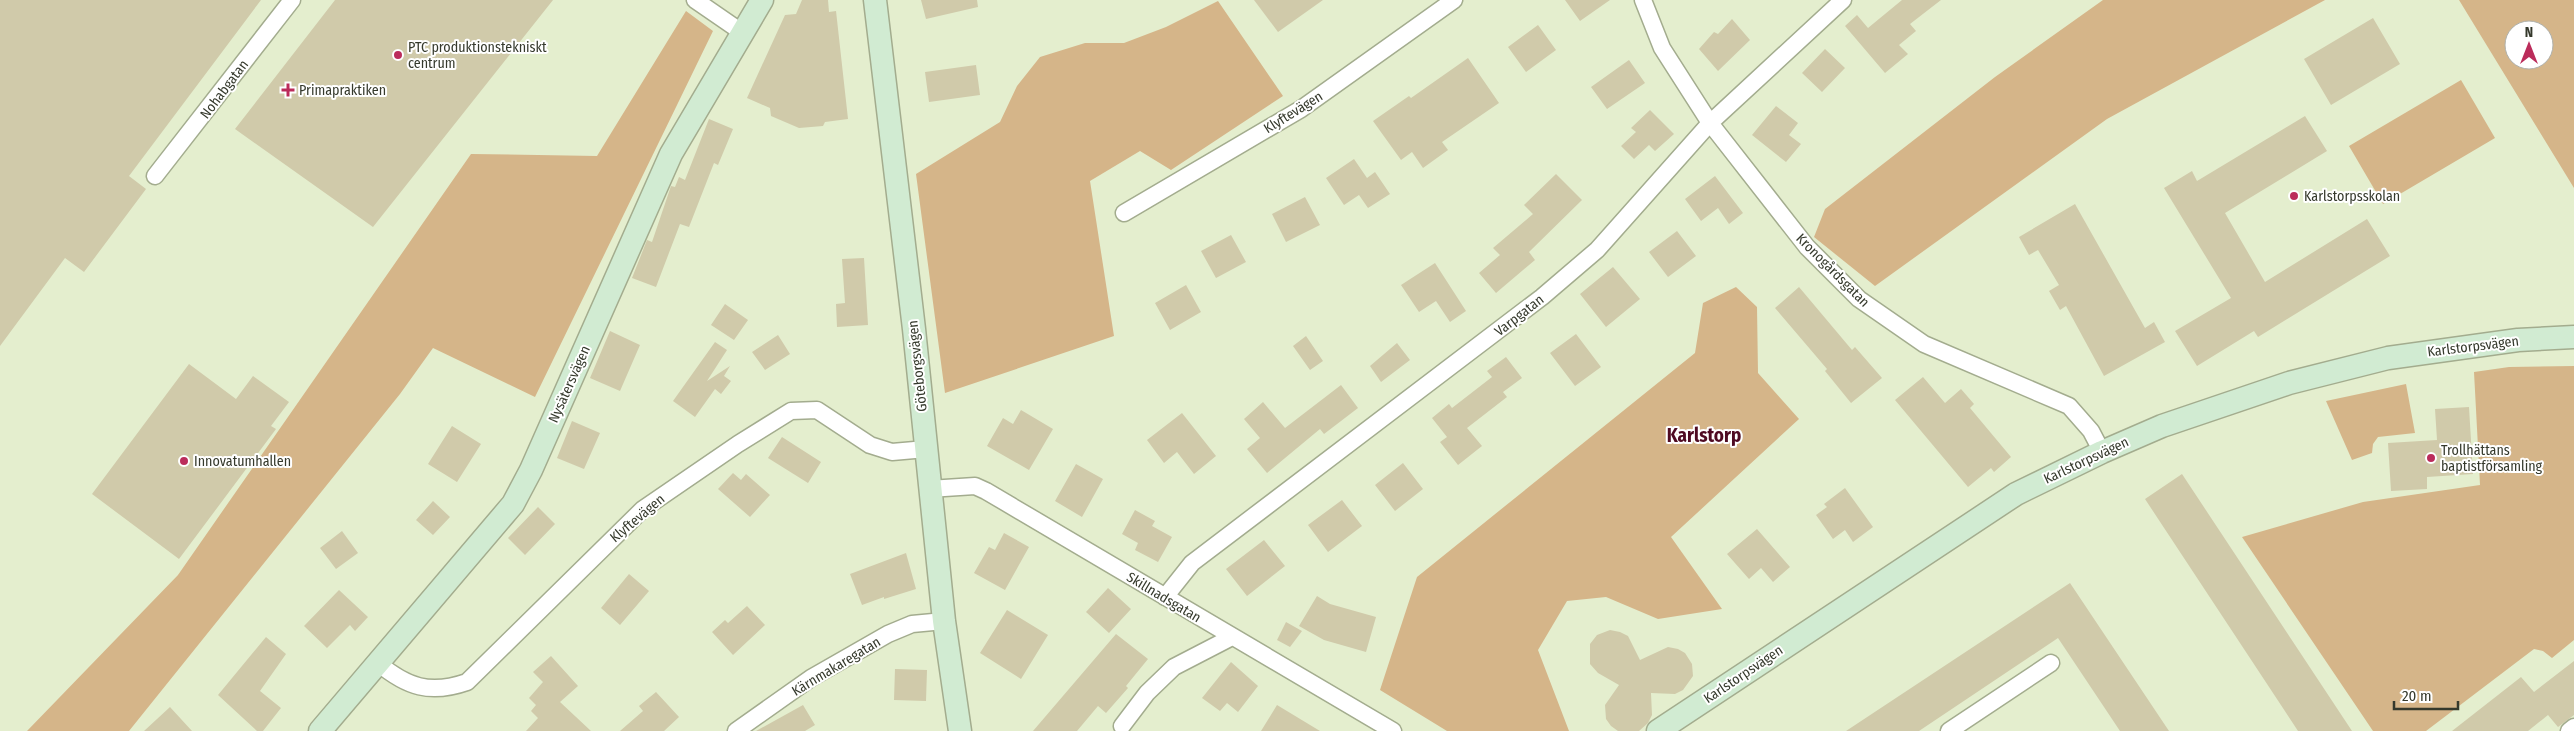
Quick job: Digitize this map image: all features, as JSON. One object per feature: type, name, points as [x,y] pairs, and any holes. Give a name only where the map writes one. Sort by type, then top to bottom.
[{"type":"street","name":"Nohabgatan","points":[[155,176],[292,0]]},
{"type":"street","points":[[694,0],[743,33]]},
{"type":"street","name":"Nysätersvägen","points":[[320,731],[513,504],[531,470],[671,154],[762,0]]},
{"type":"street","name":"Göteborgsvägen","points":[[875,0],[914,329],[944,621],[960,731]]},
{"type":"street","name":"Klyftevägen","points":[[1124,213],[1301,109],[1454,0]]},
{"type":"street","name":"Kronogårdsgatan","points":[[1644,0],[1662,48],[1710,123],[1807,246],[1859,299],[1924,344],[2069,406],[2091,431],[2102,452]]},
{"type":"street","name":"Varpgatan","points":[[1165,597],[1192,563],[1542,297],[1597,250],[1710,123],[1843,0]]},
{"type":"street","name":"Karlstorpsvägen","points":[[1658,731],[2016,494],[2102,452],[2162,426],[2289,383],[2388,358],[2518,340],[2574,337]]},
{"type":"street","name":"Klyftevägen","points":[[378,663],[396,678],[428,689],[450,688],[467,682],[643,509],[738,444],[791,411],[817,410],[870,445],[892,452],[926,449]]},
{"type":"street","name":"Skillnadsgatan","points":[[929,489],[975,486],[986,491],[1393,731]]},
{"type":"street","name":"Kärnmakaregatan","points":[[736,731],[811,678],[888,634],[912,624],[944,621]]},
{"type":"street","points":[[1122,726],[1147,693],[1174,667],[1232,636]]},
{"type":"street","points":[[1949,731],[2052,663]]},
{"type":"street","points":[[2568,731],[2574,727]]},
{"type":"shaded area","points":[[2103,0],[2325,0],[2107,119],[1875,286],[1814,237],[1825,209],[1995,77]]},
{"type":"shaded area","points":[[2459,0],[2574,0],[2574,188]]},
{"type":"shaded area","points":[[1218,1],[1283,96],[1171,170],[1140,151],[1090,181],[1114,336],[945,393],[916,174],[1000,122],[1017,86],[1040,57],[1085,43],[1124,43],[1166,27]]},
{"type":"shaded area","points":[[686,11],[713,31],[535,397],[433,348],[400,394],[129,731],[27,731],[178,575],[471,154],[597,156]]},
{"type":"shaded area","points":[[2461,80],[2495,138],[2383,204],[2349,146]]},
{"type":"shaded area","points":[[1736,287],[1757,307],[1758,373],[1799,419],[1671,537],[1722,609],[1658,619],[1606,597],[1567,601],[1538,650],[1569,731],[1447,731],[1380,690],[1417,577],[1695,353],[1703,303]]},
{"type":"shaded area","points":[[2574,366],[2574,640],[2552,658],[2543,651],[2534,649],[2426,731],[2373,731],[2242,537],[2363,502],[2480,485],[2474,372],[2509,367]]},
{"type":"shaded area","points":[[2406,384],[2415,433],[2378,437],[2373,444],[2372,453],[2352,460],[2326,401]]},
{"type":"building","points":[[0,0],[261,0],[129,176],[146,189],[84,272],[65,258],[0,346]]},
{"type":"building","points":[[335,0],[553,0],[373,227],[235,129]]},
{"type":"building","points":[[802,0],[828,0],[829,12],[836,11],[848,119],[825,122],[823,126],[799,128],[771,116],[770,108],[747,98],[785,15],[796,14]]},
{"type":"building","points":[[921,0],[977,0],[978,7],[926,19]]},
{"type":"building","points":[[1254,0],[1323,0],[1278,32]]},
{"type":"building","points":[[1565,0],[1610,0],[1580,21]]},
{"type":"building","points":[[1902,0],[1941,0],[1910,24],[1916,31],[1899,45],[1908,54],[1885,73],[1845,26],[1857,15],[1868,28]]},
{"type":"building","points":[[2373,18],[2400,64],[2331,105],[2304,59]]},
{"type":"building","points":[[1732,19],[1750,40],[1718,71],[1699,49],[1714,32],[1718,34]]},
{"type":"building","points":[[1538,25],[1556,50],[1526,72],[1508,47]]},
{"type":"building","points":[[1825,49],[1845,68],[1822,92],[1802,73]]},
{"type":"building","points":[[1468,58],[1499,103],[1442,142],[1448,150],[1423,168],[1412,152],[1401,160],[1373,121],[1409,96],[1411,98]]},
{"type":"building","points":[[1629,60],[1645,83],[1607,109],[1591,87]]},
{"type":"building","points":[[976,65],[980,95],[929,102],[925,72]]},
{"type":"building","points":[[1776,106],[1798,123],[1789,135],[1801,144],[1786,162],[1752,135]]},
{"type":"building","points":[[1650,110],[1674,134],[1655,151],[1649,145],[1634,159],[1621,146],[1636,132],[1631,128]]},
{"type":"building","points":[[2305,116],[2327,151],[2225,213],[2265,282],[2367,219],[2390,256],[2258,337],[2254,331],[2197,366],[2175,331],[2231,298],[2164,188],[2192,171],[2197,181]]},
{"type":"building","points":[[709,119],[733,129],[718,165],[714,163],[689,227],[680,224],[656,287],[632,278],[647,240],[652,242],[671,186],[675,187],[679,177],[685,180]]},
{"type":"building","points":[[1354,159],[1367,178],[1375,172],[1390,194],[1368,208],[1359,195],[1344,205],[1326,178]]},
{"type":"building","points":[[1556,174],[1582,200],[1529,252],[1535,260],[1496,293],[1479,273],[1500,255],[1493,248],[1533,214],[1524,205]]},
{"type":"building","points":[[1715,176],[1743,213],[1729,224],[1718,208],[1701,221],[1685,199]]},
{"type":"building","points":[[1305,197],[1320,225],[1286,242],[1272,214]]},
{"type":"building","points":[[2075,204],[2145,328],[2154,322],[2165,342],[2104,376],[2066,306],[2060,310],[2049,291],[2059,285],[2038,250],[2029,255],[2019,237]]},
{"type":"building","points":[[1677,231],[1696,256],[1668,277],[1649,252]]},
{"type":"building","points":[[1231,235],[1246,262],[1216,278],[1201,251]]},
{"type":"building","points":[[864,258],[868,325],[837,327],[836,304],[845,303],[842,259]]},
{"type":"building","points":[[1435,263],[1466,311],[1450,322],[1436,301],[1419,312],[1401,285]]},
{"type":"building","points":[[1613,267],[1640,299],[1606,327],[1580,294]]},
{"type":"building","points":[[1186,285],[1201,312],[1170,330],[1155,303]]},
{"type":"building","points":[[1799,287],[1852,350],[1855,347],[1882,378],[1851,403],[1825,371],[1827,369],[1775,308]]},
{"type":"building","points":[[725,304],[748,320],[734,340],[711,325]]},
{"type":"building","points":[[610,331],[640,345],[620,391],[590,378]]},
{"type":"building","points":[[1576,334],[1601,367],[1575,386],[1550,353]]},
{"type":"building","points":[[778,335],[790,354],[765,370],[752,352]]},
{"type":"building","points":[[1306,336],[1323,361],[1310,370],[1293,346]]},
{"type":"building","points":[[715,342],[727,350],[707,381],[730,366],[724,376],[731,381],[721,394],[715,389],[695,417],[673,401]]},
{"type":"building","points":[[1397,343],[1410,360],[1381,382],[1370,366]]},
{"type":"building","points":[[1506,357],[1522,378],[1503,392],[1507,397],[1467,428],[1482,446],[1458,465],[1440,442],[1447,437],[1432,418],[1449,404],[1452,408],[1492,377],[1487,371]]},
{"type":"building","name":"Innovatumhallen","points":[[189,364],[236,399],[253,376],[289,402],[271,426],[276,429],[179,559],[92,494]]},
{"type":"building","points":[[1923,377],[1945,403],[1961,389],[1974,404],[1970,408],[2011,457],[1994,472],[1991,468],[1968,487],[1895,400]]},
{"type":"building","points":[[1341,385],[1358,408],[1324,434],[1320,429],[1267,473],[1247,449],[1260,438],[1244,419],[1263,402],[1285,428]]},
{"type":"building","name":"Trollhättans baptistförsamling","points":[[2469,407],[2473,474],[2427,477],[2427,489],[2391,491],[2388,443],[2437,440],[2435,409]]},
{"type":"building","points":[[1021,410],[1053,429],[1029,470],[987,446],[1003,418],[1013,424]]},
{"type":"building","points":[[1182,413],[1216,456],[1194,474],[1177,452],[1164,463],[1147,440]]},
{"type":"building","points":[[572,421],[600,433],[584,469],[557,458]]},
{"type":"building","points":[[452,426],[481,444],[457,482],[428,464]]},
{"type":"building","points":[[782,437],[821,462],[808,483],[768,458]]},
{"type":"building","points":[[1403,463],[1423,489],[1395,511],[1375,485]]},
{"type":"building","points":[[1076,464],[1103,479],[1082,517],[1055,501]]},
{"type":"building","points":[[733,473],[741,480],[746,474],[770,495],[750,517],[718,489]]},
{"type":"building","points":[[2182,474],[2352,731],[2298,731],[2145,499]]},
{"type":"building","points":[[1845,488],[1873,527],[1853,542],[1845,530],[1833,539],[1816,515],[1827,507],[1824,504]]},
{"type":"building","points":[[1342,500],[1362,526],[1328,552],[1308,525]]},
{"type":"building","points":[[433,501],[450,517],[433,535],[416,520]]},
{"type":"building","points":[[538,507],[555,524],[525,555],[508,538]]},
{"type":"building","points":[[1135,510],[1155,521],[1152,526],[1172,537],[1158,562],[1135,550],[1138,543],[1122,534]]},
{"type":"building","points":[[1757,529],[1790,567],[1773,582],[1761,568],[1749,579],[1727,554]]},
{"type":"building","points":[[342,531],[358,553],[336,569],[320,548]]},
{"type":"building","points":[[1004,533],[1029,547],[1005,590],[974,573],[989,547],[995,550]]},
{"type":"building","points":[[1264,540],[1285,566],[1247,596],[1226,569]]},
{"type":"building","points":[[906,553],[916,589],[862,605],[850,574]]},
{"type":"building","points":[[629,574],[649,591],[620,625],[601,608]]},
{"type":"building","points":[[2070,583],[2169,731],[2120,731],[2058,638],[1919,731],[1846,731]]},
{"type":"building","points":[[1108,588],[1131,609],[1109,633],[1086,612]]},
{"type":"building","points":[[339,590],[368,617],[355,631],[350,625],[327,648],[304,626]]},
{"type":"building","points":[[1317,596],[1330,604],[1376,617],[1366,652],[1324,640],[1299,626]]},
{"type":"building","points":[[747,606],[765,625],[733,655],[712,632],[725,620],[728,623]]},
{"type":"building","points":[[1007,610],[1048,635],[1021,679],[980,653]]},
{"type":"building","points":[[1286,622],[1302,631],[1290,647],[1277,640]]},
{"type":"building","points":[[1610,630],[1628,636],[1640,660],[1668,647],[1685,653],[1692,664],[1693,676],[1683,690],[1675,694],[1651,693],[1652,715],[1648,723],[1639,731],[1618,731],[1611,726],[1606,719],[1605,705],[1619,685],[1598,673],[1590,664],[1590,644],[1597,635]]},
{"type":"building","points":[[1116,634],[1148,659],[1126,686],[1128,688],[1106,713],[1098,706],[1077,731],[1033,731]]},
{"type":"building","points":[[266,637],[286,654],[260,691],[281,708],[263,731],[257,731],[218,695]]},
{"type":"building","points":[[551,656],[578,686],[560,702],[591,731],[526,731],[538,718],[531,711],[536,705],[529,698],[543,682],[533,672]]},
{"type":"building","points":[[2574,661],[2574,715],[2558,727],[2548,715],[2528,731],[2452,731],[2521,677],[2534,692]]},
{"type":"building","points":[[1231,662],[1258,686],[1238,712],[1227,703],[1220,711],[1202,698]]},
{"type":"building","points":[[895,669],[927,670],[926,701],[894,700]]},
{"type":"building","points":[[656,692],[679,717],[664,731],[620,731],[643,711],[639,706]]},
{"type":"building","points":[[803,705],[815,725],[805,731],[756,731]]},
{"type":"building","points":[[1277,705],[1320,731],[1261,731]]},
{"type":"building","points":[[170,707],[192,731],[144,731]]},
{"type":"place","name":"PTC produktionstekniskt centrum","points":[[398,55]]},
{"type":"place","name":"Primapraktiken","points":[[288,90]]},
{"type":"place","name":"Karlstorpsskolan","points":[[2294,196]]},
{"type":"place","name":"Trollhättans baptistförsamling","points":[[2431,458]]},
{"type":"place","name":"Innovatumhallen","points":[[184,461]]},
{"type":"district","name":"Karlstorp","points":[[1704,435]]}]
